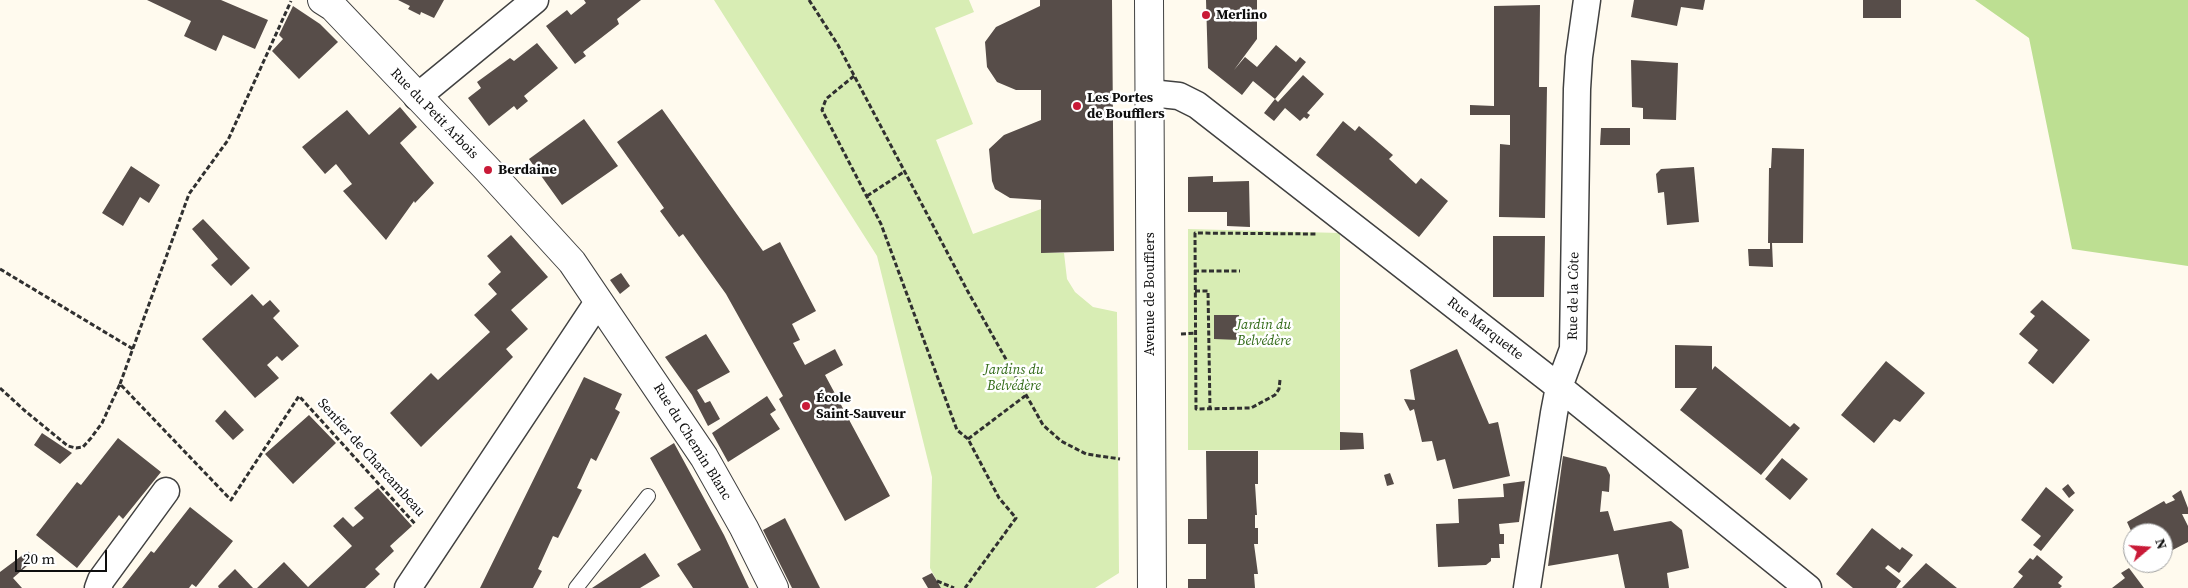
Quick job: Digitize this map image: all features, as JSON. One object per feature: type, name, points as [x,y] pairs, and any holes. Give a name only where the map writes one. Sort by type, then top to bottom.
[{"type":"street","name":"Rue du Petit Arbois","points":[[322,0],[333,7],[572,262],[598,302]]},
{"type":"street","points":[[417,97],[535,0]]},
{"type":"street","name":"Avenue de Boufflers","points":[[1149,0],[1152,588]]},
{"type":"street","name":"Rue de la Côte","points":[[1527,588],[1559,387],[1573,349],[1577,89],[1579,57],[1588,0]]},
{"type":"street","name":"Rue Marquette","points":[[1150,93],[1179,96],[1197,105],[1559,387],[1808,588]]},
{"type":"street","points":[[408,588],[598,302]]},
{"type":"street","name":"Rue du Chemin Blanc","points":[[598,302],[704,457],[744,528],[774,588]]},
{"type":"street","points":[[98,588],[101,580],[166,491]]},
{"type":"lane","points":[[576,588],[648,496]]},
{"type":"path","points":[[0,388],[68,446],[83,447],[91,438],[102,423],[120,384],[189,194],[228,140],[291,0]]},
{"type":"path","points":[[810,0],[838,45],[1025,396],[1043,425],[1061,441],[1086,454],[1120,459]]},
{"type":"path","points":[[854,76],[826,100],[822,110],[881,224],[957,430],[968,439],[1000,498],[1016,518],[965,588]]},
{"type":"path","points":[[867,196],[905,171]]},
{"type":"path","points":[[1280,380],[1279,389],[1275,395],[1252,408],[1196,409],[1194,233],[1315,236]]},
{"type":"path","points":[[0,269],[133,349]]},
{"type":"path","points":[[1194,270],[1240,271]]},
{"type":"path","points":[[1195,291],[1208,291],[1210,409]]},
{"type":"path","points":[[1181,334],[1196,333]]},
{"type":"path","name":"Sentier de Charcambeau","points":[[120,384],[231,500],[299,396],[436,546]]},
{"type":"path","points":[[968,439],[1025,396]]},
{"type":"path","points":[[937,581],[954,588]]},
{"type":"green space","name":"Jardins du Belvédère","points":[[714,0],[969,0],[974,12],[935,28],[973,124],[936,140],[973,234],[1041,209],[1041,252],[1064,253],[1067,279],[1075,292],[1093,307],[1117,312],[1119,573],[1095,588],[941,588],[930,568],[932,477],[877,256]]},
{"type":"green space","points":[[1975,0],[2188,0],[2188,266],[2072,249],[2029,38]]},
{"type":"green space","name":"Jardin du Belvédère","points":[[1188,229],[1340,233],[1340,450],[1188,450]]},
{"type":"building","points":[[147,0],[221,0],[268,20],[255,49],[223,35],[216,51],[184,36],[191,21]]},
{"type":"building","points":[[398,0],[444,0],[434,18],[421,12],[420,15],[408,9],[410,6]]},
{"type":"building","points":[[584,0],[641,0],[617,19],[619,24],[583,52],[586,56],[575,64],[546,26],[567,10],[571,15],[586,3]]},
{"type":"building","name":"Les Portes de Boufflers","points":[[1040,0],[1112,0],[1114,251],[1041,253],[1041,200],[1010,198],[995,189],[992,181],[989,149],[1004,135],[1041,120],[1041,90],[1016,90],[997,82],[987,67],[985,42],[996,27],[1040,6]]},
{"type":"building","points":[[1206,0],[1257,0],[1257,39],[1234,70],[1245,57],[1257,67],[1276,45],[1296,62],[1300,57],[1306,62],[1275,99],[1253,81],[1242,95],[1208,68]]},
{"type":"building","points":[[1634,0],[1705,0],[1703,10],[1681,7],[1677,26],[1631,17]]},
{"type":"building","points":[[1863,0],[1901,0],[1901,18],[1863,18]]},
{"type":"building","points":[[1540,5],[1539,87],[1547,87],[1545,218],[1499,217],[1500,144],[1510,145],[1510,115],[1470,115],[1470,105],[1494,106],[1494,6]]},
{"type":"building","points":[[293,6],[320,24],[338,42],[299,79],[272,51],[283,39],[279,35]]},
{"type":"building","points":[[537,43],[558,68],[524,96],[528,101],[517,110],[514,106],[489,126],[468,98],[481,88],[477,82],[510,58],[514,61]]},
{"type":"building","points":[[1631,60],[1678,63],[1676,120],[1643,119],[1643,108],[1632,107]]},
{"type":"building","points":[[1303,75],[1324,94],[1307,113],[1310,115],[1307,119],[1304,117],[1300,121],[1285,108],[1274,121],[1264,113],[1275,99],[1278,102]]},
{"type":"building","points":[[400,107],[417,127],[400,143],[434,183],[415,203],[414,201],[386,240],[343,191],[352,184],[336,164],[325,174],[302,147],[347,110],[369,135]]},
{"type":"building","points":[[662,109],[763,251],[780,242],[816,311],[792,324],[800,340],[793,343],[805,365],[835,349],[843,365],[825,375],[890,496],[845,521],[779,399],[783,396],[726,294],[683,234],[679,237],[660,211],[664,208],[617,142]]},
{"type":"building","points":[[584,119],[618,166],[562,205],[529,159]]},
{"type":"building","points":[[1343,121],[1355,131],[1359,126],[1393,155],[1389,159],[1416,184],[1421,178],[1448,201],[1419,237],[1316,155]]},
{"type":"building","points":[[1601,128],[1630,128],[1630,145],[1600,145]]},
{"type":"building","points":[[1772,148],[1804,149],[1803,243],[1772,243],[1773,267],[1749,266],[1748,249],[1770,249],[1770,243],[1768,243],[1769,168],[1771,168]]},
{"type":"building","points":[[131,166],[160,185],[149,203],[140,197],[123,226],[102,213]]},
{"type":"building","points":[[1694,167],[1699,222],[1667,225],[1664,192],[1658,193],[1656,174],[1661,169]]},
{"type":"building","points":[[1213,176],[1213,182],[1249,181],[1250,227],[1227,226],[1227,212],[1188,212],[1188,177]]},
{"type":"building","points":[[203,219],[250,268],[231,286],[211,265],[218,259],[192,229]]},
{"type":"building","points":[[511,235],[548,277],[511,310],[528,329],[506,349],[513,357],[421,447],[390,413],[431,373],[438,380],[490,332],[474,315],[497,294],[488,284],[501,272],[487,256]]},
{"type":"building","points":[[1493,236],[1545,236],[1544,297],[1493,297]]},
{"type":"building","points":[[621,273],[630,286],[620,294],[610,280]]},
{"type":"building","points":[[252,294],[263,306],[270,300],[280,311],[273,318],[299,346],[282,361],[277,356],[267,365],[279,378],[255,398],[202,339]]},
{"type":"building","points":[[2042,300],[2090,340],[2053,384],[2028,363],[2038,350],[2019,334],[2035,316],[2030,312]]},
{"type":"building","points":[[1214,315],[1239,315],[1239,340],[1214,339]]},
{"type":"building","points":[[706,334],[730,372],[697,390],[705,403],[710,401],[720,419],[708,426],[692,395],[665,357]]},
{"type":"building","points":[[1675,345],[1712,346],[1712,370],[1715,366],[1790,427],[1794,423],[1800,428],[1761,475],[1680,410],[1697,388],[1675,388]]},
{"type":"building","points":[[1457,349],[1489,424],[1498,422],[1510,476],[1453,489],[1445,459],[1437,461],[1432,441],[1422,442],[1414,409],[1410,411],[1404,399],[1415,400],[1410,370]]},
{"type":"building","points":[[1886,361],[1925,393],[1900,422],[1894,419],[1874,443],[1841,415]]},
{"type":"building","points":[[584,377],[622,394],[615,409],[620,412],[596,461],[591,458],[577,488],[582,490],[558,538],[553,536],[538,569],[542,571],[533,588],[480,588]]},
{"type":"building","points":[[767,396],[776,410],[770,414],[780,429],[728,462],[712,433]]},
{"type":"building","points":[[225,410],[244,430],[233,440],[215,421]]},
{"type":"building","points":[[309,415],[336,443],[293,484],[265,454]]},
{"type":"building","points":[[1340,432],[1363,433],[1364,449],[1340,450]]},
{"type":"building","points":[[42,433],[72,453],[60,464],[34,445]]},
{"type":"building","points":[[118,438],[161,472],[123,519],[119,515],[77,568],[36,535],[77,482],[81,485]]},
{"type":"building","points":[[674,443],[724,535],[749,588],[693,588],[677,564],[701,550],[650,458]]},
{"type":"building","points":[[1206,451],[1258,451],[1258,484],[1255,484],[1257,515],[1255,515],[1255,528],[1258,528],[1258,544],[1254,544],[1258,574],[1254,574],[1255,588],[1188,588],[1188,579],[1206,579],[1206,544],[1188,544],[1188,519],[1207,519]]},
{"type":"building","points":[[1563,456],[1606,467],[1610,475],[1609,492],[1602,491],[1600,512],[1608,511],[1614,531],[1671,521],[1682,530],[1689,568],[1667,573],[1669,588],[1625,588],[1618,554],[1548,566]]},
{"type":"building","points":[[1782,458],[1808,479],[1790,500],[1765,479]]},
{"type":"building","points":[[1390,473],[1394,484],[1387,486],[1384,475]]},
{"type":"building","points":[[1525,481],[1519,522],[1499,524],[1500,534],[1504,534],[1504,544],[1499,544],[1500,558],[1491,558],[1491,561],[1486,565],[1438,567],[1436,524],[1459,523],[1458,499],[1504,497],[1503,484]]},
{"type":"building","points":[[2068,484],[2075,493],[2069,498],[2062,489]]},
{"type":"building","points":[[2046,487],[2074,510],[2041,551],[2033,545],[2041,536],[2021,520]]},
{"type":"building","points":[[378,488],[412,526],[390,546],[394,551],[375,569],[380,574],[365,588],[257,588],[284,562],[308,587],[352,546],[333,526],[343,517],[353,527],[364,518],[354,508]]},
{"type":"building","points":[[2181,490],[2188,508],[2188,514],[2182,514],[2188,526],[2188,542],[2173,550],[2173,523],[2127,522],[2164,501],[2166,504],[2175,500],[2172,496]]},
{"type":"building","points":[[190,507],[233,541],[196,587],[192,584],[189,588],[122,588],[151,551],[154,553]]},
{"type":"building","points":[[785,518],[820,588],[792,588],[763,530]]},
{"type":"building","points":[[1872,528],[1900,550],[1902,547],[1913,555],[1899,573],[1888,565],[1885,568],[1901,581],[1896,588],[1853,588],[1836,574]]},
{"type":"building","points":[[28,551],[35,559],[13,578],[22,588],[0,588],[0,572]]},
{"type":"building","points":[[645,553],[660,576],[640,588],[592,588]]},
{"type":"building","points":[[2037,555],[2063,577],[2058,583],[2062,586],[2060,588],[2013,588],[2023,576],[2018,572],[2030,558],[2033,560]]},
{"type":"building","points":[[1926,563],[1957,588],[1902,588]]},
{"type":"building","points":[[235,569],[253,588],[219,588],[218,586]]},
{"type":"building","points":[[932,573],[941,588],[928,588],[922,578]]},
{"type":"building","points":[[2121,573],[2133,573],[2144,588],[2112,588],[2125,578]]},
{"type":"place","name":"Merlino","points":[[1206,15]]},
{"type":"place","name":"Les Portes de Boufflers","points":[[1077,106]]},
{"type":"place","name":"Berdaine","points":[[488,170]]},
{"type":"place","name":"École Saint-Sauveur","points":[[806,406]]}]
